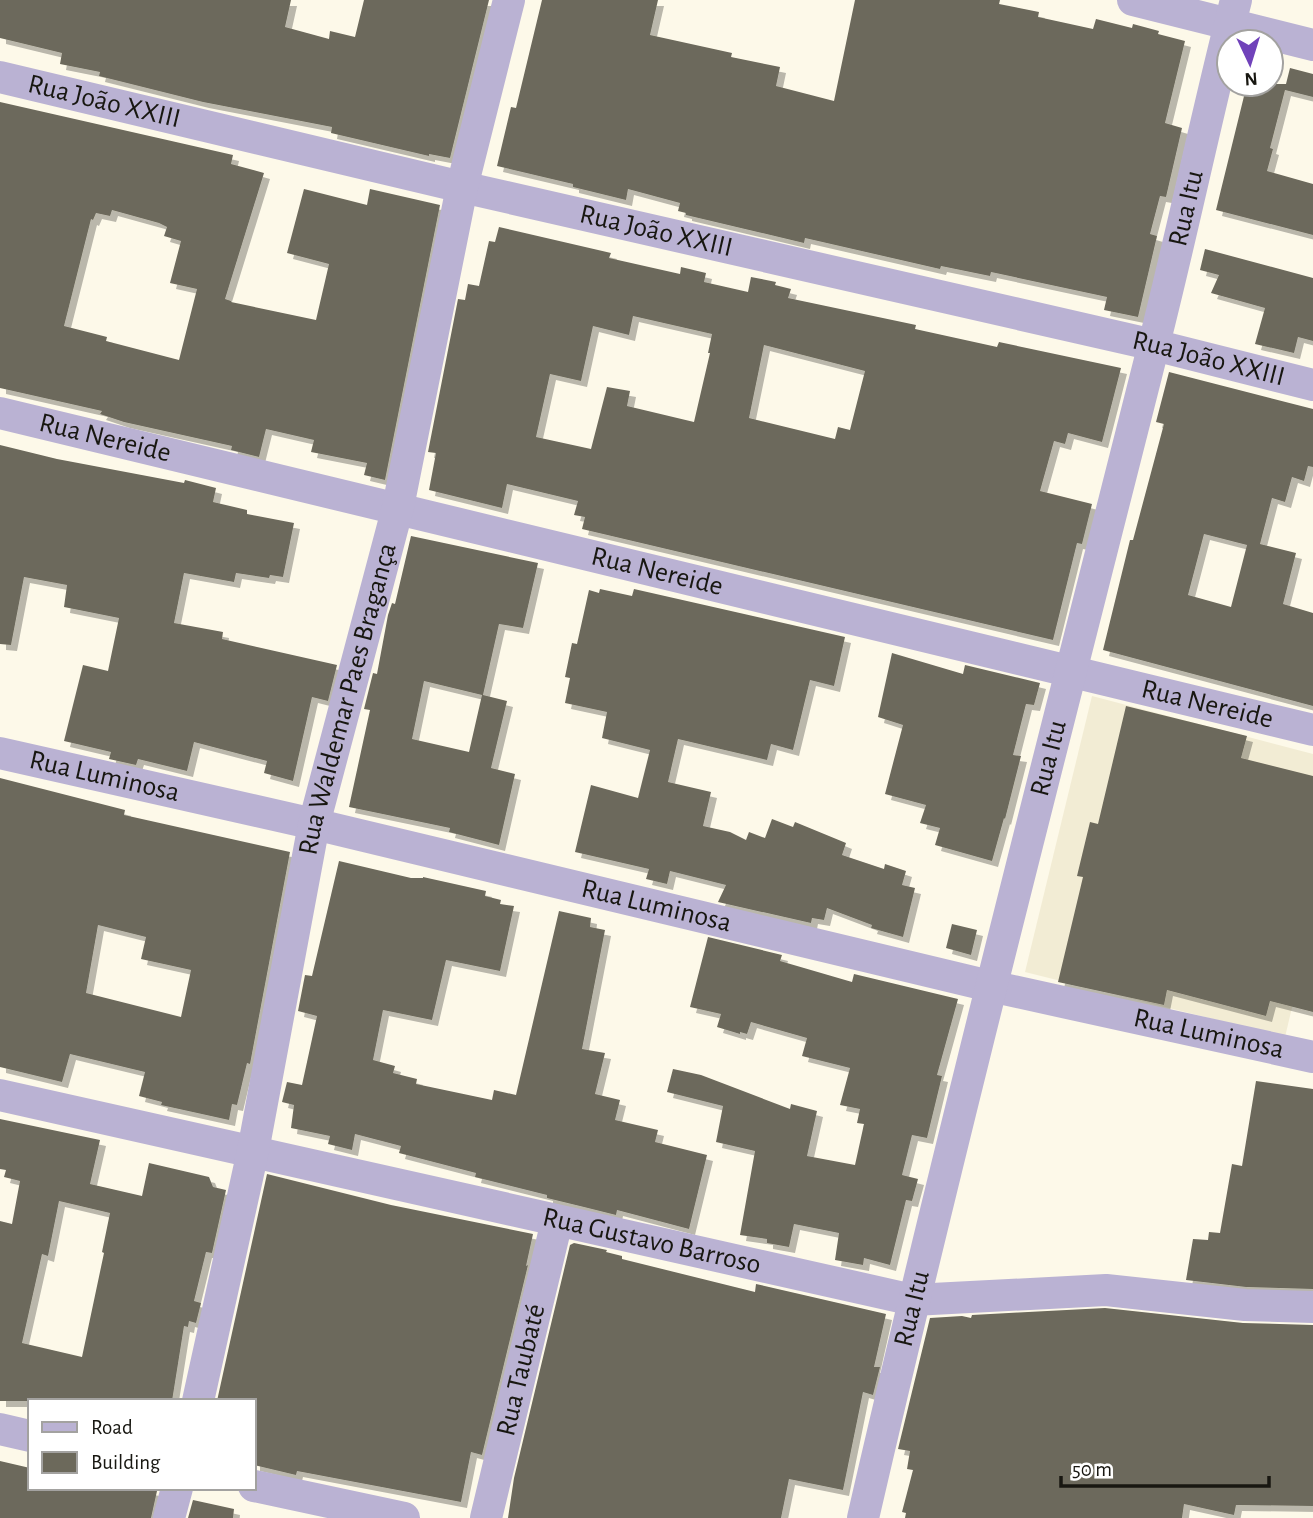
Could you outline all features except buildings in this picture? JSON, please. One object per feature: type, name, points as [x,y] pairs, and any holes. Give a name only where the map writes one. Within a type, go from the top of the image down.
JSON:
[{"type":"street","name":"Rua Waldemar Paes Bragança","points":[[198,1399],[253,1151],[314,824],[398,507],[462,187],[509,0]]},
{"type":"street","points":[[1133,0],[1233,12],[1313,45]]},
{"type":"street","name":"Rua Itu","points":[[863,1518],[990,986],[1154,345],[1233,12]]},
{"type":"street","name":"Rua João XXIII","points":[[0,77],[462,187],[1154,345],[1313,385]]},
{"type":"street","name":"Rua Nereide","points":[[0,413],[1313,730]]},
{"type":"street","name":"Rua Luminosa","points":[[0,753],[314,824],[990,986],[1313,1057]]},
{"type":"street","name":"Rua Gustavo Barroso","points":[[0,1095],[913,1300],[1106,1290],[1245,1305],[1313,1307]]},
{"type":"street","name":"Rua Taubaté","points":[[486,1518],[557,1221]]},
{"type":"street","points":[[0,1429],[28,1436]]},
{"type":"street","points":[[256,1486],[404,1518]]},
{"type":"street","points":[[169,1518],[176,1490]]},
{"type":"shaded area","points":[[1092,696],[1313,754],[1313,919],[1285,1037],[1025,972]]}]
